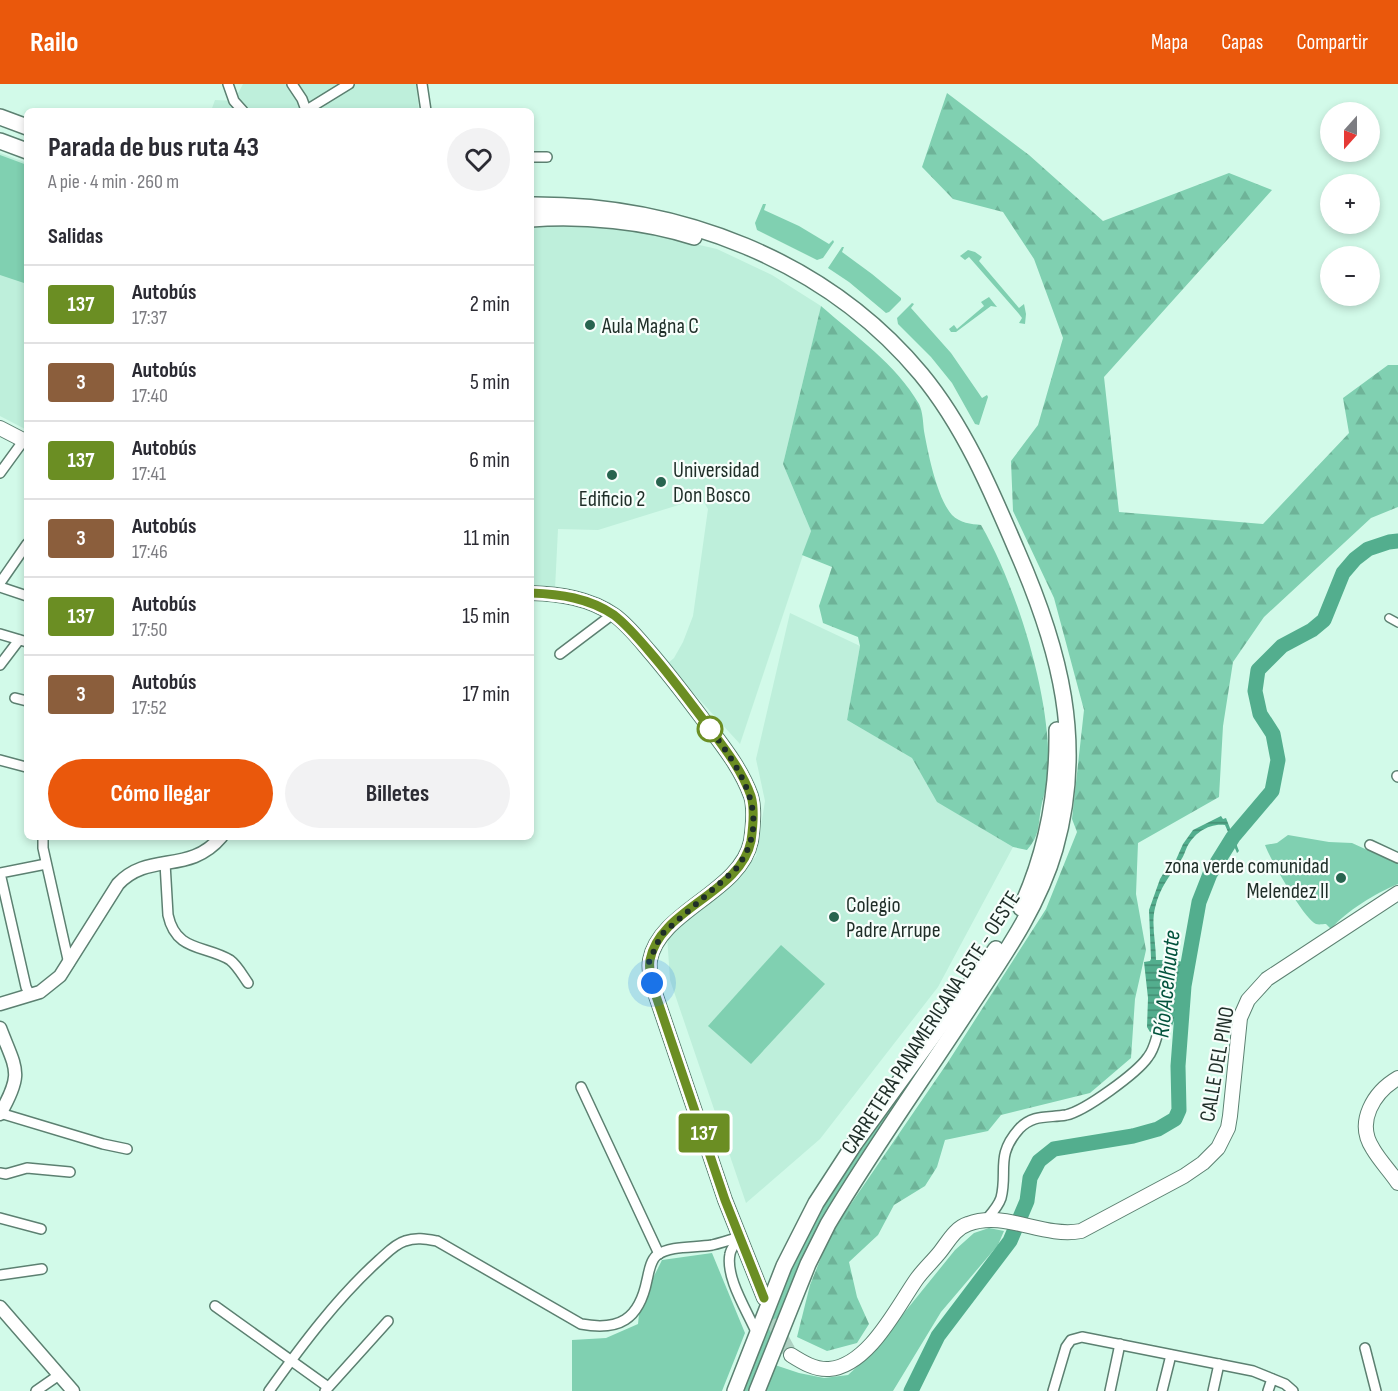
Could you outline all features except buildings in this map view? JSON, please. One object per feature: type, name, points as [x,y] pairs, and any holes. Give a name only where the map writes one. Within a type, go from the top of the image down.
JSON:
[{"type":"highway","points":[[0,117],[24,126]]},
{"type":"highway","points":[[0,141],[24,150]]},
{"type":"highway","name":"CARRETERA PANAMERICANA ESTE - OESTE","points":[[534,205],[610,209],[665,219],[714,233],[753,249],[805,275],[860,314],[922,376],[962,434],[1025,569],[1048,627],[1061,674],[1068,730],[1065,796],[1055,848],[1041,888],[1007,950],[828,1224],[808,1264],[757,1391]]},
{"type":"highway","name":"CARRETERA PANAMERICANA ESTE - OESTE","points":[[534,219],[608,221],[646,226],[688,236],[739,253],[795,280],[854,321],[914,382],[960,451],[1023,589],[1038,629],[1052,683],[1057,724],[1055,789],[1042,853],[1023,903],[991,957],[831,1179],[795,1241],[735,1391]]},
{"type":"main road","points":[[0,428],[24,440]]},
{"type":"main road","points":[[534,593],[554,594],[598,606],[625,624],[675,682],[727,752],[744,779],[751,797],[753,815],[751,841],[744,859],[713,891],[661,935],[649,962],[656,996],[739,1237],[764,1298]]},
{"type":"main road","name":"CALLE DEL PINO","points":[[791,1355],[802,1362],[828,1369],[856,1359],[873,1342],[918,1278],[953,1234],[968,1224],[1000,1220],[1044,1231],[1069,1233],[1092,1226],[1184,1176],[1218,1148],[1228,1128],[1240,1018],[1248,1000],[1267,979],[1398,892]]},
{"type":"main road","points":[[1398,1078],[1387,1084],[1374,1099],[1369,1108],[1366,1126],[1372,1148],[1398,1183]]},
{"type":"street","points":[[228,84],[234,101],[240,108]]},
{"type":"street","points":[[292,84],[302,99],[304,108]]},
{"type":"street","points":[[308,108],[349,84]]},
{"type":"street","points":[[422,84],[426,108]]},
{"type":"street","points":[[534,157],[547,158]]},
{"type":"street","points":[[0,472],[24,442]]},
{"type":"street","points":[[24,549],[0,585],[24,595]]},
{"type":"street","points":[[560,654],[613,614]]},
{"type":"street","points":[[1389,618],[1398,623]]},
{"type":"street","points":[[0,634],[23,641],[0,665]]},
{"type":"street","points":[[15,699],[24,700]]},
{"type":"street","points":[[0,760],[24,766]]},
{"type":"street","points":[[43,840],[46,864],[69,964]]},
{"type":"street","points":[[0,1004],[30,995],[48,986],[69,964],[122,880],[140,868],[191,859],[219,840]]},
{"type":"street","points":[[1370,845],[1398,858]]},
{"type":"street","points":[[165,863],[168,915],[180,939],[189,945],[233,962],[248,983]]},
{"type":"street","points":[[30,995],[0,873],[46,864]]},
{"type":"street","points":[[0,1028],[16,1071],[14,1089],[0,1114],[127,1149]]},
{"type":"street","points":[[985,1221],[1001,1198],[1003,1158],[1019,1129],[1032,1119],[1068,1115],[1120,1083],[1149,1057],[1157,1036]]},
{"type":"street","points":[[581,1086],[659,1254]]},
{"type":"street","points":[[0,1173],[6,1174],[27,1168],[70,1172]]},
{"type":"street","points":[[0,1218],[41,1229]]},
{"type":"street","points":[[739,1237],[731,1251],[730,1268],[737,1292],[757,1334]]},
{"type":"street","points":[[269,1391],[291,1360],[354,1283],[394,1247],[404,1241],[419,1238],[437,1241],[581,1324],[602,1328],[629,1318],[640,1304],[651,1264],[659,1254],[668,1250],[712,1244],[739,1237]]},
{"type":"street","points":[[0,1275],[42,1269]]},
{"type":"street","points":[[215,1306],[291,1360],[326,1389],[388,1321]]},
{"type":"street","points":[[0,1307],[73,1391]]},
{"type":"street","points":[[1053,1391],[1066,1347],[1071,1340],[1082,1337],[1253,1371],[1285,1384],[1293,1391]]},
{"type":"street","points":[[1110,1391],[1120,1344]]},
{"type":"street","points":[[1365,1348],[1376,1391]]},
{"type":"street","points":[[1162,1391],[1171,1354]]},
{"type":"street","points":[[1213,1391],[1219,1364]]},
{"type":"street","points":[[36,1391],[59,1375]]},
{"type":"street","points":[[1268,1391],[1272,1379]]},
{"type":"shaded area","points":[[243,84],[416,84],[419,108],[212,108],[215,100],[234,101]]},
{"type":"shaded area","points":[[0,153],[24,162],[24,428],[0,416]]},
{"type":"shaded area","name":"Universidad Don Bosco","points":[[564,225],[608,227],[717,249],[772,275],[821,306],[783,464],[811,531],[740,744],[667,664],[674,658],[683,642],[693,616],[708,509],[703,501],[698,499],[598,530],[558,529],[555,589],[534,592],[534,228]]},
{"type":"shaded area","name":"Colegio Padre Arrupe","points":[[790,613],[860,646],[847,720],[913,758],[938,802],[1013,847],[938,987],[820,1139],[746,1203],[670,980],[667,935],[717,898],[756,856],[765,801],[756,759]]},
{"type":"green space","points":[[947,93],[1029,155],[1103,221],[1229,173],[1272,190],[1104,377],[1119,512],[1263,524],[1349,433],[1343,398],[1388,365],[1398,365],[1398,507],[1371,518],[1264,617],[1233,662],[1223,726],[1219,797],[1138,843],[1136,894],[1146,950],[1135,999],[1131,1058],[1090,1093],[1001,1115],[988,1131],[945,1140],[937,1167],[925,1186],[894,1205],[878,1235],[849,1262],[857,1297],[869,1324],[857,1343],[827,1351],[797,1337],[810,1285],[831,1233],[948,1062],[1046,909],[1077,832],[1072,819],[1084,710],[1054,598],[1013,511],[1011,461],[1038,425],[1063,338],[1034,259],[1003,212],[953,199],[922,167]]},
{"type":"green space","points":[[0,155],[24,164],[24,283],[0,275]]},
{"type":"green space","points":[[763,204],[766,204],[764,210],[799,226],[829,244],[833,240],[834,242],[823,258],[817,260],[757,230],[755,223]]},
{"type":"green space","points":[[844,247],[842,252],[901,298],[889,312],[886,313],[849,282],[828,268]]},
{"type":"green space","points":[[968,250],[982,257],[979,261],[1019,308],[1024,304],[1025,324],[1019,323],[1022,318],[1019,314],[969,257],[965,260],[960,256]]},
{"type":"green space","points":[[989,297],[997,307],[991,306],[956,332],[951,332],[949,329],[954,325],[957,329],[984,306],[981,302]]},
{"type":"green space","points":[[912,303],[914,304],[911,308],[951,353],[982,398],[987,395],[979,425],[975,424],[952,383],[931,357],[898,324],[897,318]]},
{"type":"green space","points":[[821,306],[887,363],[910,390],[920,407],[931,463],[942,498],[952,515],[958,520],[981,525],[1008,581],[1020,613],[1039,681],[1048,747],[1047,780],[1038,830],[1027,850],[1013,847],[937,802],[912,758],[847,720],[860,646],[858,637],[823,623],[819,606],[832,567],[802,555],[811,531],[783,464]]},
{"type":"green space","name":"zona verde comunidad Melendez II","points":[[1288,835],[1329,842],[1352,843],[1398,864],[1398,884],[1362,903],[1331,929],[1326,924],[1316,924],[1296,900],[1273,863],[1265,845],[1277,843]]},
{"type":"green space","points":[[781,945],[825,984],[751,1064],[708,1026]]},
{"type":"green space","points":[[910,1079],[914,1080],[846,1186],[751,1391],[739,1391],[789,1263],[829,1191]]},
{"type":"green space","points":[[989,1228],[1004,1231],[998,1245],[941,1312],[893,1391],[765,1391],[775,1365],[824,1378],[848,1375],[870,1355],[955,1250],[974,1233]]},
{"type":"green space","points":[[712,1253],[745,1333],[722,1391],[572,1391],[572,1340],[606,1338],[638,1324],[640,1304],[662,1260]]},
{"type":"water","points":[[1221,816],[1223,819],[1226,818],[1239,851],[1237,853],[1225,825],[1208,827],[1190,842],[1159,894],[1153,920],[1156,960],[1184,962],[1177,1012],[1170,1030],[1150,1032],[1147,1027],[1148,998],[1144,962],[1151,959],[1149,910],[1160,879],[1166,869],[1175,862],[1183,844],[1193,830]]},
{"type":"waterway","name":"Río Acelhuate","points":[[911,1391],[938,1336],[1010,1241],[1027,1201],[1030,1178],[1039,1161],[1054,1149],[1133,1136],[1158,1129],[1175,1119],[1179,1110],[1178,1066],[1184,986],[1199,902],[1210,874],[1233,837],[1272,791],[1278,760],[1273,734],[1260,714],[1255,691],[1258,670],[1282,646],[1312,630],[1324,620],[1343,573],[1355,559],[1368,549],[1398,541]]},
{"type":"tunnel","points":[[765,1300],[774,1324],[791,1355]]},
{"type":"bus line","name":"137","points":[[534,593],[554,594],[588,602],[613,614],[625,624],[668,673],[727,752],[744,779],[751,797],[753,815],[751,841],[744,859],[713,891],[661,935],[649,962],[656,996],[725,1200],[764,1298]]},
{"type":"place","name":"Aula Magna C","points":[[590,325]]},
{"type":"place","name":"Edificio 2","points":[[612,475]]},
{"type":"place","name":"Universidad Don Bosco","points":[[661,482]]},
{"type":"place","name":"zona verde comunidad Melendez II","points":[[1341,878]]},
{"type":"place","name":"Colegio Padre Arrupe","points":[[834,917]]},
{"type":"route","points":[[652,983],[649,962],[661,935],[735,870],[744,859],[751,841],[753,815],[751,797],[744,779],[710,729]]}]
